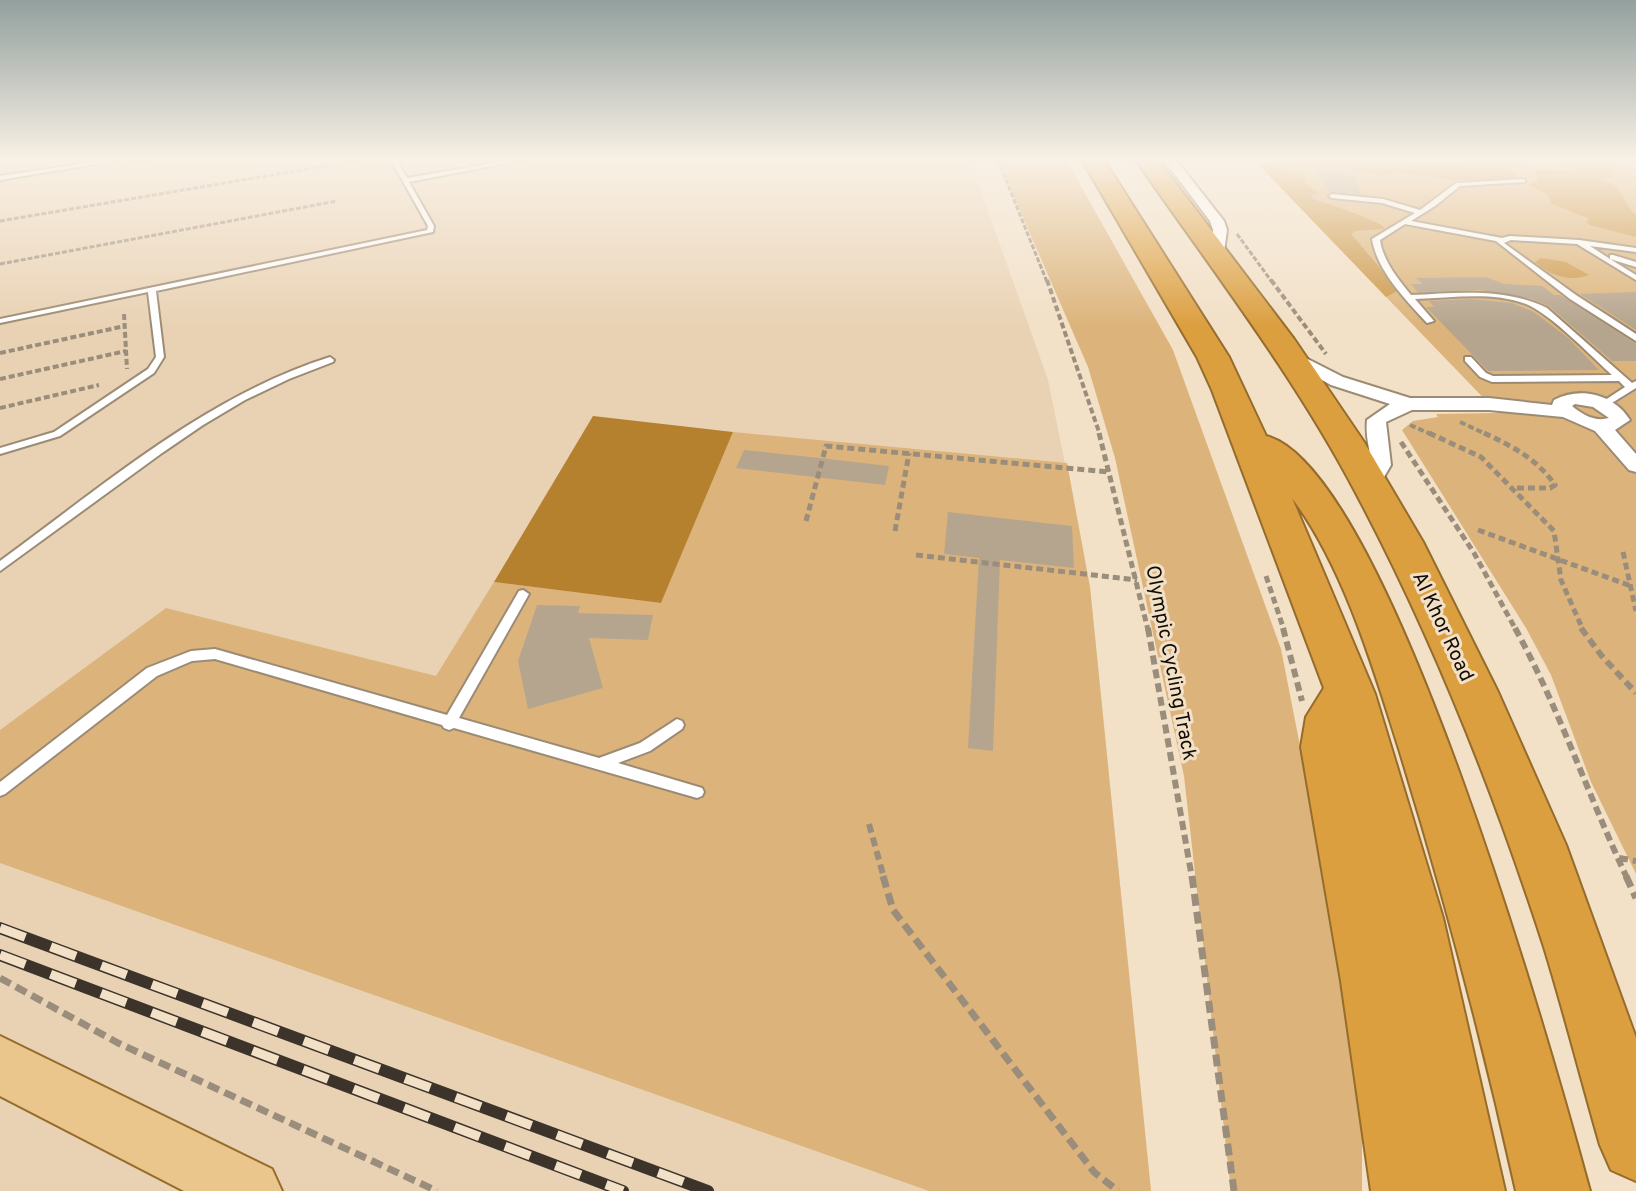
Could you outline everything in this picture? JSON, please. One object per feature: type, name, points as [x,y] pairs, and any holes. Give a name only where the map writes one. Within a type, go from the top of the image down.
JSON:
[{"type":"highway","points":[[1127,216],[1213,357],[1249,438],[1351,694],[1413,918],[1468,1191]]},
{"type":"highway","name":"Al Khor Road","points":[[1202,216],[1226,240],[1286,352],[1370,484],[1402,541],[1524,813],[1575,948],[1631,1117]]},
{"type":"highway","points":[[1249,438],[1271,453],[1307,492],[1335,533],[1386,645],[1425,749],[1486,942],[1553,1191]]},
{"type":"highway","points":[[1351,694],[1340,701],[1328,721],[1327,747],[1373,981],[1408,1191]]},
{"type":"main road","points":[[0,1065],[250,1191]]},
{"type":"street","points":[[1212,216],[1226,240]]},
{"type":"street","points":[[1286,352],[1400,411]]},
{"type":"street","points":[[1370,484],[1384,460],[1375,430],[1377,420],[1400,411],[1438,403],[1489,404],[1566,412],[1600,425],[1614,425],[1620,420],[1616,412],[1604,404],[1572,398],[1561,404],[1566,412]]},
{"type":"street","points":[[1600,425],[1636,466]]},
{"type":"lane","points":[[0,321],[427,233],[431,226],[426,216]]},
{"type":"lane","points":[[1414,216],[1381,235],[1376,239],[1375,246],[1379,256],[1412,297],[1411,302],[1430,321]]},
{"type":"lane","points":[[1404,222],[1500,240],[1579,242],[1636,250]]},
{"type":"lane","points":[[1381,235],[1454,231]]},
{"type":"lane","points":[[1500,240],[1499,244],[1516,257],[1636,338]]},
{"type":"lane","points":[[1579,242],[1636,278]]},
{"type":"lane","points":[[1597,252],[1636,265]]},
{"type":"lane","points":[[0,451],[43,439],[73,425],[145,376],[160,357],[152,290]]},
{"type":"lane","points":[[1412,297],[1503,297],[1530,303],[1544,310],[1633,386],[1604,404]]},
{"type":"lane","points":[[1468,359],[1483,375],[1492,379],[1620,378]]},
{"type":"lane","points":[[0,567],[217,411],[260,387],[330,360]]},
{"type":"lane","points":[[449,724],[523,594]]},
{"type":"lane","points":[[0,790],[152,672],[177,660],[204,654],[226,656],[449,724],[697,792]]},
{"type":"lane","points":[[600,764],[645,747],[677,725]]},
{"type":"path","points":[[0,221],[32,216]]},
{"type":"path","points":[[0,264],[259,216]]},
{"type":"path","name":"Olympic Cycling Track","points":[[1020,216],[1055,302],[1093,413],[1137,580],[1169,735],[1199,914],[1234,1191]]},
{"type":"path","points":[[1226,240],[1245,246],[1333,363]]},
{"type":"path","points":[[124,314],[127,378]]},
{"type":"path","points":[[0,353],[125,326]]},
{"type":"path","points":[[0,379],[126,351]]},
{"type":"path","points":[[0,408],[112,382]]},
{"type":"path","points":[[1438,403],[1457,421],[1520,452],[1542,469],[1555,485],[1550,488],[1515,488]]},
{"type":"path","points":[[1636,693],[1608,666],[1574,617],[1563,591],[1559,541],[1554,531],[1515,488],[1472,451],[1400,411],[1396,427],[1398,438],[1482,567],[1541,676],[1636,898]]},
{"type":"path","points":[[806,521],[826,446],[1109,472]]},
{"type":"path","points":[[895,531],[909,453]]},
{"type":"path","points":[[1478,530],[1631,586]]},
{"type":"path","points":[[1623,552],[1636,611]]},
{"type":"path","points":[[916,555],[1137,580]]},
{"type":"path","points":[[869,824],[893,910],[1094,1172],[1118,1191]]},
{"type":"path","points":[[1618,858],[1636,861]]},
{"type":"path","points":[[0,978],[118,1043],[437,1191]]},
{"type":"shaded area","points":[[0,216],[990,216],[1048,380],[1090,587],[1151,1191],[0,1191]]},
{"type":"shaded area","points":[[1022,216],[1098,216],[1173,350],[1281,649],[1362,1061],[1362,1191],[1231,1191],[1184,776],[1115,458],[1088,367]]},
{"type":"shaded area","points":[[1308,216],[1636,216],[1636,874],[1591,782],[1551,675],[1526,628],[1402,430],[1413,421],[1438,417],[1436,414],[1498,413]]},
{"type":"shaded area","points":[[1308,216],[1362,216],[1385,228],[1351,234],[1399,290],[1386,297]]},
{"type":"shaded area","points":[[1581,216],[1636,216],[1636,237],[1590,225],[1586,222],[1590,219]]},
{"type":"shaded area","points":[[1541,258],[1566,262],[1589,275],[1567,278],[1554,274],[1535,262]]},
{"type":"shaded area","points":[[593,416],[733,432],[661,603],[494,582]]},
{"type":"shaded area","points":[[733,432],[1067,463],[1090,587],[1151,1191],[929,1191],[0,863],[0,730],[166,608],[436,676],[494,582],[661,603]]},
{"type":"building","points":[[1486,277],[1504,284],[1542,286],[1554,295],[1560,295],[1636,344],[1636,361],[1612,361],[1549,306],[1532,299],[1480,290],[1418,292],[1411,284],[1423,284],[1416,278]]},
{"type":"building","points":[[1636,292],[1636,330],[1580,294]]},
{"type":"building","points":[[1471,299],[1512,303],[1534,312],[1568,338],[1599,370],[1488,371],[1426,307],[1434,307],[1429,301]]},
{"type":"building","points":[[744,450],[889,466],[885,485],[736,468]]},
{"type":"building","points":[[948,512],[1072,526],[1074,568],[1000,560],[993,751],[968,748],[979,558],[944,554]]},
{"type":"building","points":[[537,605],[580,606],[578,613],[653,615],[648,640],[589,638],[603,688],[528,709],[518,661]]},
{"type":"railway","points":[[0,928],[708,1191]]},
{"type":"railway","points":[[0,955],[623,1191]]}]
